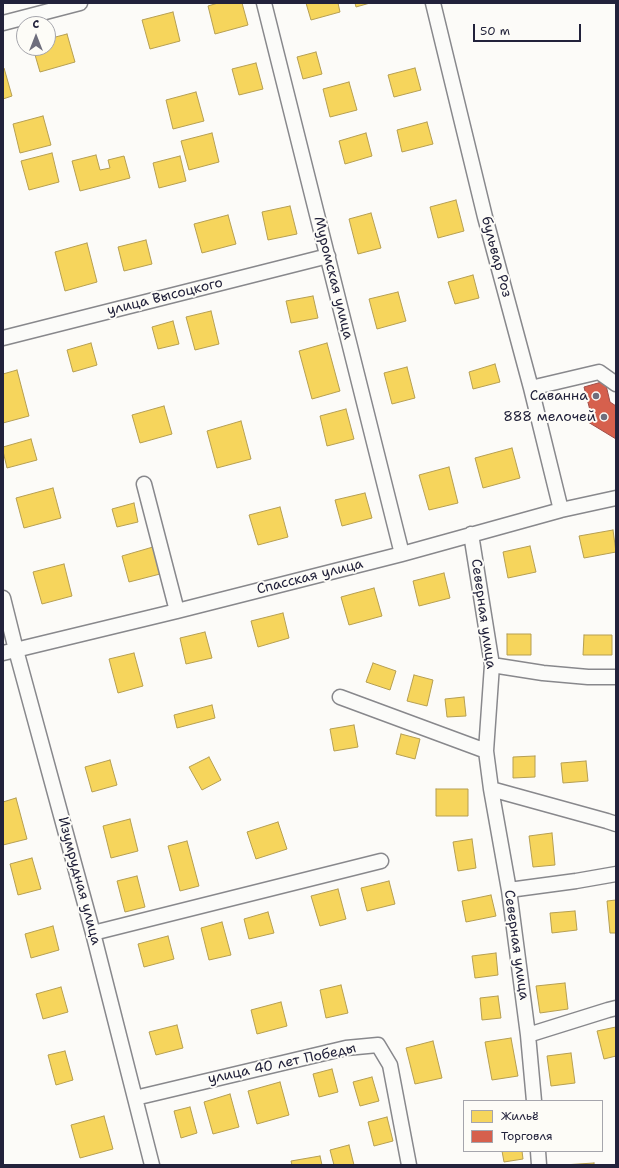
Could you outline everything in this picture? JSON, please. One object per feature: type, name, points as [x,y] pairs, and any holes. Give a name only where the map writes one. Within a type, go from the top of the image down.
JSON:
[{"type":"street","points":[[3,23],[80,3]]},
{"type":"street","name":"Муромская улица","points":[[264,3],[402,554]]},
{"type":"street","name":"бульвар Роз","points":[[433,3],[485,217],[531,388],[561,510]]},
{"type":"street","name":"улица Высоцкого","points":[[3,338],[328,256]]},
{"type":"street","points":[[531,388],[599,372],[616,384]]},
{"type":"street","points":[[144,484],[178,611]]},
{"type":"street","name":"Спасская улица","points":[[10,652],[402,554],[561,510],[616,498]]},
{"type":"street","name":"Северная улица","points":[[471,534],[492,665],[486,751],[491,790],[509,890],[528,1035],[534,1100]]},
{"type":"street","name":"Изумрудная улица","points":[[3,598],[10,652],[93,933],[152,1165]]},
{"type":"street","points":[[492,665],[543,673],[616,677]]},
{"type":"street","points":[[340,697],[486,751]]},
{"type":"street","points":[[491,790],[616,824]]},
{"type":"street","points":[[93,933],[381,861]]},
{"type":"street","points":[[509,890],[616,874]]},
{"type":"street","points":[[528,1035],[616,1008]]},
{"type":"street","name":"улица 40 лет Победы","points":[[135,1098],[346,1048],[378,1045],[390,1065],[409,1165]]},
{"type":"street","points":[[538,1152],[539,1165]]},
{"type":"building: Жильё","points":[[218,3],[242,3],[248,25],[215,34],[208,6]]},
{"type":"building: Жильё","points":[[306,3],[338,3],[340,12],[311,20]]},
{"type":"building: Жильё","points":[[355,3],[370,3],[356,7]]},
{"type":"building: Жильё","points":[[173,12],[180,41],[150,49],[142,20]]},
{"type":"building: Жильё","points":[[67,34],[75,62],[40,72],[35,56],[56,56],[56,37]]},
{"type":"building: Жильё","points":[[316,52],[322,74],[303,79],[297,57]]},
{"type":"building: Жильё","points":[[256,63],[263,89],[239,95],[232,69]]},
{"type":"building: Жильё","points":[[3,68],[12,96],[3,99]]},
{"type":"building: Жильё","points":[[415,68],[421,90],[394,97],[388,75]]},
{"type":"building: Жильё","points":[[349,82],[357,110],[330,117],[323,89]]},
{"type":"building: Жильё","points":[[196,92],[204,121],[173,129],[166,100]]},
{"type":"building: Жильё","points":[[43,116],[51,145],[20,153],[13,124]]},
{"type":"building: Жильё","points":[[427,122],[433,144],[402,152],[397,130]]},
{"type":"building: Жильё","points":[[212,133],[219,162],[189,170],[181,141]]},
{"type":"building: Жильё","points":[[366,133],[372,156],[345,164],[339,141]]},
{"type":"building: Жильё","points":[[52,153],[59,182],[29,190],[21,161]]},
{"type":"building: Жильё","points":[[96,155],[100,170],[110,168],[108,160],[124,156],[130,178],[80,191],[72,161]]},
{"type":"building: Жильё","points":[[180,156],[186,181],[159,188],[153,163]]},
{"type":"building: Жильё","points":[[456,200],[464,231],[438,238],[430,207]]},
{"type":"building: Жильё","points":[[290,206],[297,234],[268,240],[262,212]]},
{"type":"building: Жильё","points":[[371,213],[381,248],[358,254],[349,219]]},
{"type":"building: Жильё","points":[[228,215],[236,244],[202,253],[194,224]]},
{"type":"building: Жильё","points":[[146,240],[152,264],[124,271],[118,247]]},
{"type":"building: Жильё","points":[[87,243],[97,282],[65,291],[55,252]]},
{"type":"building: Жильё","points":[[473,275],[479,298],[455,304],[448,282]]},
{"type":"building: Жильё","points":[[398,292],[406,321],[377,329],[369,299]]},
{"type":"building: Жильё","points":[[313,296],[318,318],[291,323],[286,301]]},
{"type":"building: Жильё","points":[[211,311],[219,344],[195,350],[186,317]]},
{"type":"building: Жильё","points":[[173,321],[179,344],[158,349],[152,327]]},
{"type":"building: Жильё","points":[[91,343],[97,365],[73,372],[67,350]]},
{"type":"building: Жильё","points":[[327,343],[340,391],[312,399],[299,351]]},
{"type":"building: Жильё","points":[[495,364],[500,382],[473,389],[469,372]]},
{"type":"building: Жильё","points":[[407,367],[415,398],[392,404],[384,373]]},
{"type":"building: Жильё","points":[[17,370],[29,416],[3,423],[3,374]]},
{"type":"building: Жильё","points":[[164,406],[172,434],[140,443],[132,415]]},
{"type":"building: Жильё","points":[[346,409],[354,439],[327,446],[320,416]]},
{"type":"building: Жильё","points":[[241,421],[251,459],[217,468],[207,431]]},
{"type":"building: Жильё","points":[[31,439],[37,460],[7,468],[3,447]]},
{"type":"building: Жильё","points":[[512,448],[520,478],[483,488],[475,458]]},
{"type":"building: Жильё","points":[[449,467],[458,503],[429,510],[419,475]]},
{"type":"building: Жильё","points":[[53,488],[61,518],[24,528],[16,498]]},
{"type":"building: Жильё","points":[[365,493],[372,518],[342,526],[335,500]]},
{"type":"building: Жильё","points":[[134,503],[138,522],[117,527],[112,509]]},
{"type":"building: Жильё","points":[[280,507],[288,537],[258,545],[249,515]]},
{"type":"building: Жильё","points":[[613,530],[616,552],[584,558],[579,536]]},
{"type":"building: Жильё","points":[[530,546],[536,572],[508,578],[503,552]]},
{"type":"building: Жильё","points":[[153,547],[160,574],[129,582],[122,556]]},
{"type":"building: Жильё","points":[[64,564],[72,596],[42,604],[33,572]]},
{"type":"building: Жильё","points":[[444,573],[450,598],[419,606],[413,581]]},
{"type":"building: Жильё","points":[[374,588],[382,616],[349,625],[341,597]]},
{"type":"building: Жильё","points":[[283,613],[289,638],[258,647],[251,621]]},
{"type":"building: Жильё","points":[[205,632],[212,658],[186,664],[180,638]]},
{"type":"building: Жильё","points":[[507,634],[531,634],[531,655],[507,655]]},
{"type":"building: Жильё","points":[[584,635],[612,635],[612,655],[583,655]]},
{"type":"building: Жильё","points":[[134,653],[143,686],[118,693],[109,659]]},
{"type":"building: Жильё","points":[[373,663],[396,671],[390,690],[366,682]]},
{"type":"building: Жильё","points":[[414,675],[433,680],[427,706],[407,701]]},
{"type":"building: Жильё","points":[[464,697],[466,716],[447,717],[445,699]]},
{"type":"building: Жильё","points":[[212,705],[215,718],[177,728],[174,715]]},
{"type":"building: Жильё","points":[[354,725],[358,747],[334,751],[330,729]]},
{"type":"building: Жильё","points":[[401,734],[420,739],[415,759],[396,754]]},
{"type":"building: Жильё","points":[[535,756],[535,777],[513,778],[513,757]]},
{"type":"building: Жильё","points":[[209,757],[221,780],[202,790],[189,767]]},
{"type":"building: Жильё","points":[[110,760],[117,785],[92,792],[85,767]]},
{"type":"building: Жильё","points":[[586,761],[588,781],[563,783],[561,763]]},
{"type":"building: Жильё","points":[[436,789],[468,789],[468,816],[436,816]]},
{"type":"building: Жильё","points":[[16,798],[27,839],[3,845],[3,802]]},
{"type":"building: Жильё","points":[[130,819],[138,851],[111,858],[103,826]]},
{"type":"building: Жильё","points":[[278,822],[287,849],[256,859],[247,832]]},
{"type":"building: Жильё","points":[[552,833],[555,865],[533,867],[529,836]]},
{"type":"building: Жильё","points":[[472,839],[476,868],[458,871],[453,842]]},
{"type":"building: Жильё","points":[[187,841],[199,886],[180,891],[168,846]]},
{"type":"building: Жильё","points":[[32,858],[41,889],[18,895],[10,864]]},
{"type":"building: Жильё","points":[[137,876],[145,907],[125,912],[117,881]]},
{"type":"building: Жильё","points":[[389,881],[395,904],[367,911],[361,888]]},
{"type":"building: Жильё","points":[[338,889],[346,919],[320,926],[311,896]]},
{"type":"building: Жильё","points":[[491,895],[496,916],[466,922],[462,901]]},
{"type":"building: Жильё","points":[[616,900],[616,933],[610,933],[607,901]]},
{"type":"building: Жильё","points":[[575,911],[577,930],[552,933],[550,913]]},
{"type":"building: Жильё","points":[[268,912],[274,933],[249,939],[244,919]]},
{"type":"building: Жильё","points":[[222,922],[231,955],[209,960],[201,928]]},
{"type":"building: Жильё","points":[[53,926],[59,950],[31,958],[25,934]]},
{"type":"building: Жильё","points":[[168,936],[174,959],[144,967],[138,944]]},
{"type":"building: Жильё","points":[[496,953],[498,975],[475,978],[472,956]]},
{"type":"building: Жильё","points":[[565,983],[568,1009],[540,1013],[536,986]]},
{"type":"building: Жильё","points":[[341,985],[348,1013],[326,1018],[320,990]]},
{"type":"building: Жильё","points":[[61,987],[68,1012],[43,1019],[36,994]]},
{"type":"building: Жильё","points":[[498,996],[501,1018],[482,1020],[480,998]]},
{"type":"building: Жильё","points":[[281,1002],[287,1026],[257,1034],[251,1010]]},
{"type":"building: Жильё","points":[[177,1025],[183,1048],[156,1055],[149,1032]]},
{"type":"building: Жильё","points":[[616,1027],[616,1056],[604,1059],[597,1031]]},
{"type":"building: Жильё","points":[[511,1038],[518,1076],[492,1080],[485,1042]]},
{"type":"building: Жильё","points":[[433,1041],[442,1078],[415,1084],[406,1048]]},
{"type":"building: Жильё","points":[[65,1051],[73,1080],[56,1085],[48,1055]]},
{"type":"building: Жильё","points":[[571,1053],[575,1083],[551,1086],[547,1056]]},
{"type":"building: Жильё","points":[[332,1069],[338,1092],[319,1097],[313,1074]]},
{"type":"building: Жильё","points":[[372,1077],[379,1101],[360,1106],[353,1082]]},
{"type":"building: Жильё","points":[[280,1082],[289,1115],[257,1124],[248,1091]]},
{"type":"building: Жильё","points":[[230,1094],[239,1127],[213,1134],[204,1102]]},
{"type":"building: Жильё","points":[[190,1107],[197,1133],[181,1138],[174,1111]]},
{"type":"building: Жильё","points":[[104,1116],[113,1149],[80,1158],[71,1125]]},
{"type":"building: Жильё","points":[[387,1117],[393,1141],[374,1146],[368,1122]]},
{"type":"building: Жильё","points":[[349,1145],[354,1165],[334,1165],[330,1150]]},
{"type":"building: Жильё","points":[[502,1152],[522,1152],[523,1159],[504,1162]]},
{"type":"building: Жильё","points":[[320,1156],[322,1165],[292,1165],[291,1161]]},
{"type":"building: Жильё","points":[[594,1163],[594,1165],[563,1165]]},
{"type":"building: Торговля","points":[[605,381],[610,402],[616,406],[616,439],[588,422],[592,418],[584,387]]},
{"type":"place","name":"Саванна","points":[[596,396]]},
{"type":"place","name":"888 мелочей","points":[[604,417]]}]
